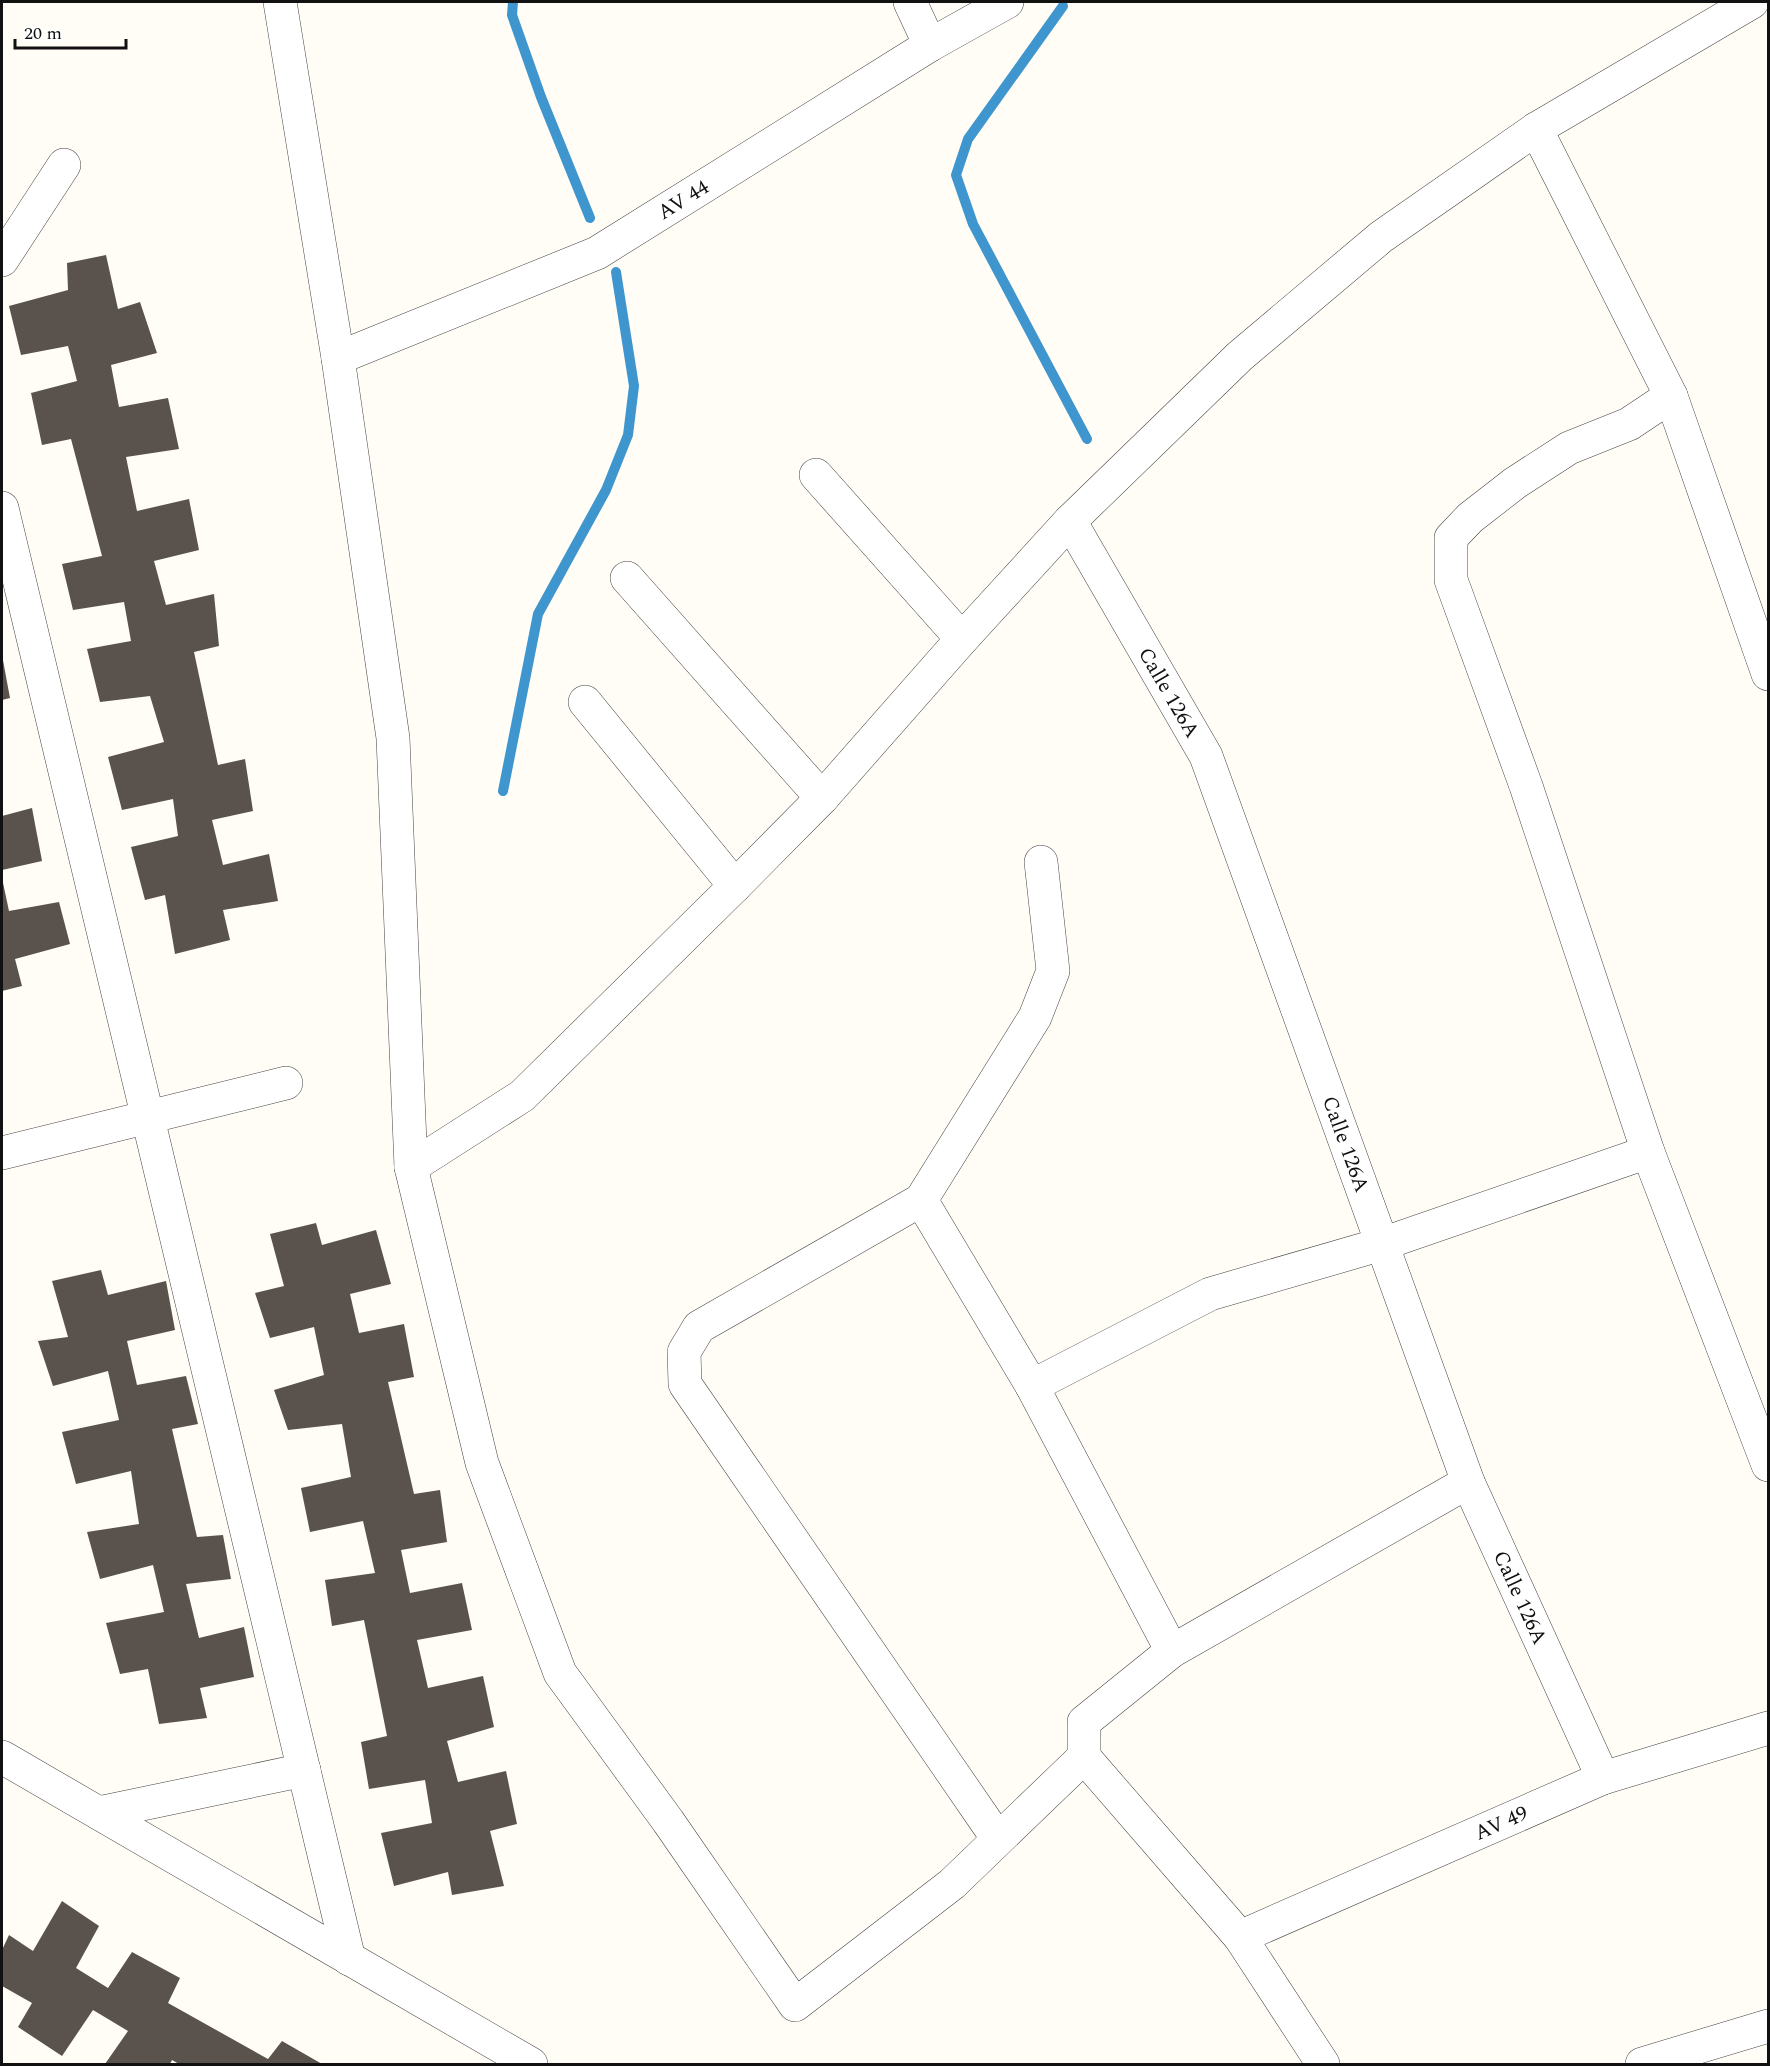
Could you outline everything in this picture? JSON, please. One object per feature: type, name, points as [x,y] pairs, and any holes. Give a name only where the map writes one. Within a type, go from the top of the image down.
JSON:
[{"type":"street","points":[[280,2],[338,358],[393,738],[411,1167],[483,1463],[560,1673],[668,1821],[795,2005],[952,1884],[1084,1757]]},
{"type":"street","points":[[910,2],[930,45]]},
{"type":"street","name":"AV 44","points":[[338,358],[597,253],[930,45],[1008,2]]},
{"type":"street","points":[[411,1167],[522,1096],[822,798],[1070,521],[1248,348],[1381,237],[1536,129],[1752,2]]},
{"type":"street","points":[[1536,129],[1671,396],[1768,674]]},
{"type":"street","points":[[2,260],[64,165]]},
{"type":"street","points":[[1671,396],[1629,424],[1569,448],[1515,483],[1470,518],[1451,538],[1451,580],[1526,786],[1648,1152],[1768,1465]]},
{"type":"street","points":[[816,475],[962,639]]},
{"type":"street","points":[[2,508],[349,1959]]},
{"type":"street","name":"Calle 126A","points":[[1070,521],[1206,756],[1468,1482],[1603,1778]]},
{"type":"street","points":[[627,578],[822,798]]},
{"type":"street","points":[[585,702],[735,886]]},
{"type":"street","points":[[998,1839],[685,1384],[684,1352],[699,1327],[921,1200],[1035,1017],[1053,971],[1041,862]]},
{"type":"street","points":[[2,1153],[285,1083]]},
{"type":"street","points":[[1032,1386],[1210,1294],[1382,1244],[1648,1152]]},
{"type":"street","points":[[921,1200],[1032,1386],[1172,1651]]},
{"type":"street","points":[[1323,2064],[1240,1937],[1084,1757],[1084,1722],[1172,1651],[1468,1482]]},
{"type":"street","name":"AV 49","points":[[1240,1937],[1603,1778],[1768,1728]]},
{"type":"street","points":[[2,1757],[531,2064]]},
{"type":"street","points":[[99,1813],[304,1770]]},
{"type":"street","points":[[1642,2064],[1768,2026]]},
{"type":"building","points":[[106,255],[118,309],[140,302],[157,353],[111,365],[119,407],[168,398],[179,449],[126,457],[137,511],[189,499],[199,550],[154,561],[166,605],[214,594],[219,646],[194,652],[218,765],[245,759],[253,811],[212,820],[223,865],[269,854],[278,901],[223,910],[230,940],[175,954],[165,895],[145,900],[131,847],[178,836],[173,799],[122,810],[108,757],[164,742],[150,696],[100,702],[87,649],[131,641],[124,602],[73,610],[62,564],[102,556],[71,439],[42,445],[31,393],[77,381],[68,346],[21,355],[9,306],[68,290],[67,263]]},
{"type":"building","points":[[2,655],[10,698],[2,700]]},
{"type":"building","points":[[32,808],[42,861],[2,870],[2,816]]},
{"type":"building","points":[[2,878],[9,911],[59,902],[70,944],[15,959],[22,986],[2,991]]},
{"type":"building","points":[[316,1223],[322,1245],[376,1230],[391,1284],[350,1294],[359,1333],[404,1324],[414,1377],[388,1382],[414,1494],[440,1490],[447,1542],[401,1550],[410,1593],[462,1583],[472,1630],[417,1640],[428,1688],[483,1676],[494,1727],[447,1741],[458,1782],[506,1771],[517,1824],[490,1831],[504,1886],[452,1895],[448,1872],[394,1886],[381,1833],[432,1823],[425,1780],[369,1789],[361,1742],[387,1736],[364,1620],[332,1626],[325,1580],[375,1573],[363,1521],[310,1532],[301,1488],[351,1477],[342,1424],[288,1430],[274,1390],[324,1375],[314,1327],[270,1338],[255,1293],[284,1286],[270,1234]]},
{"type":"building","points":[[101,1270],[108,1295],[166,1281],[175,1330],[127,1341],[137,1385],[186,1376],[198,1424],[172,1429],[197,1537],[223,1535],[231,1579],[186,1584],[199,1638],[244,1627],[254,1677],[200,1688],[207,1718],[159,1724],[148,1669],[120,1674],[106,1623],[164,1612],[153,1565],[100,1579],[87,1532],[139,1524],[131,1471],[76,1484],[62,1432],[119,1420],[108,1371],[53,1386],[38,1341],[68,1337],[52,1281]]},
{"type":"building","points":[[62,1901],[99,1926],[76,1968],[108,1988],[132,1952],[180,1978],[168,2003],[268,2059],[282,2041],[322,2064],[179,2064],[172,2060],[170,2064],[105,2064],[128,2031],[93,2010],[62,2056],[18,2027],[32,2003],[2,1986],[2,1950],[9,1935],[33,1951]]},
{"type":"waterway","points":[[513,2],[512,15],[541,97],[590,218]]},
{"type":"waterway","points":[[1063,6],[968,139],[956,175],[973,224],[1087,439]]},
{"type":"waterway","points":[[503,791],[538,614],[606,490],[628,435],[634,386],[616,272]]}]
